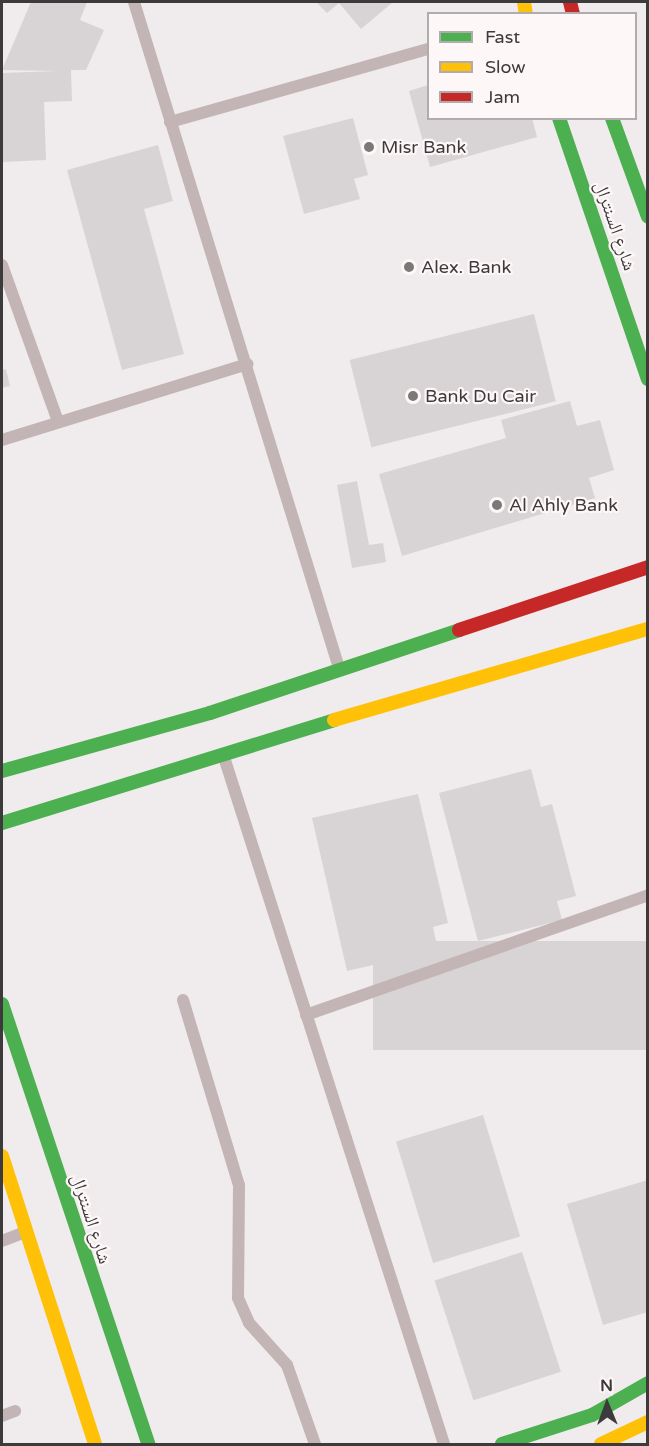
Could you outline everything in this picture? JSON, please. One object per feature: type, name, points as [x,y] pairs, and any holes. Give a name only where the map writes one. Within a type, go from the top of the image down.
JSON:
[{"type":"street","name":"شارع السنترال","points":[[560,120],[648,379]]},
{"type":"street","name":"شارع السنترال","points":[[613,120],[648,217]]},
{"type":"street","points":[[2,770],[210,713],[648,567]]},
{"type":"street","points":[[2,823],[219,743],[648,629]]},
{"type":"street","points":[[210,713],[219,743]]},
{"type":"street","name":"شارع السنترال","points":[[2,1004],[103,1332],[148,1444]]},
{"type":"street","points":[[2,1156],[70,1343],[94,1444]]},
{"type":"street","points":[[502,1444],[592,1415],[648,1383]]},
{"type":"street","points":[[601,1444],[648,1422]]},
{"type":"lane","points":[[134,2],[248,364],[340,670]]},
{"type":"lane","points":[[170,122],[427,50]]},
{"type":"lane","points":[[2,265],[58,421]]},
{"type":"lane","points":[[2,440],[248,364]]},
{"type":"lane","points":[[219,743],[444,1444]]},
{"type":"lane","points":[[306,1015],[648,895]]},
{"type":"lane","points":[[183,1000],[239,1185],[238,1298],[249,1323],[287,1365],[315,1444]]},
{"type":"lane","points":[[2,1241],[30,1231]]},
{"type":"lane","points":[[2,1416],[15,1411]]},
{"type":"building","points":[[31,2],[87,2],[80,20],[104,30],[86,70],[71,70],[72,101],[44,102],[46,160],[2,162],[2,73],[58,71],[2,70]]},
{"type":"building","points":[[316,2],[393,2],[361,29],[339,3],[327,13]]},
{"type":"building","points":[[427,85],[427,120],[533,120],[537,137],[430,167],[409,91]]},
{"type":"building","points":[[353,118],[368,175],[354,179],[360,199],[304,214],[283,136]]},
{"type":"building","points":[[158,145],[173,201],[144,209],[184,354],[122,370],[67,170]]},
{"type":"building","points":[[534,314],[556,401],[371,447],[350,360]]},
{"type":"building","points":[[6,369],[10,386],[2,388],[2,370]]},
{"type":"building","points":[[570,401],[577,426],[600,420],[614,470],[589,478],[595,498],[402,556],[379,474],[506,438],[501,420]]},
{"type":"building","points":[[357,481],[369,545],[383,543],[386,562],[352,568],[337,485]]},
{"type":"building","points":[[531,769],[541,807],[552,804],[576,896],[557,901],[562,920],[478,941],[439,793]]},
{"type":"building","points":[[418,794],[448,923],[433,927],[438,950],[347,971],[312,818]]},
{"type":"building","points":[[373,941],[648,941],[648,1050],[373,1050]]},
{"type":"building","points":[[483,1115],[520,1236],[433,1263],[396,1142]]},
{"type":"building","points":[[648,1180],[648,1312],[603,1325],[567,1204]]},
{"type":"building","points":[[522,1252],[561,1372],[473,1400],[435,1280]]},
{"type":"traffic: fast","points":[[560,120],[648,379]]},
{"type":"traffic: fast","points":[[613,120],[648,217]]},
{"type":"traffic: fast","points":[[2,771],[210,713],[459,630]]},
{"type":"traffic: fast","points":[[2,823],[334,720]]},
{"type":"traffic: fast","points":[[2,1004],[148,1444]]},
{"type":"traffic: fast","points":[[502,1444],[592,1415],[648,1383]]},
{"type":"traffic: slow","points":[[524,2],[526,12]]},
{"type":"traffic: slow","points":[[334,720],[648,629]]},
{"type":"traffic: slow","points":[[2,1156],[95,1444]]},
{"type":"traffic: slow","points":[[601,1444],[648,1422]]},
{"type":"traffic: jam","points":[[570,2],[572,12]]},
{"type":"traffic: jam","points":[[459,630],[648,567]]},
{"type":"place","name":"Misr Bank","points":[[369,147]]},
{"type":"place","name":"Alex. Bank","points":[[409,267]]},
{"type":"place","name":"Bank Du Cair","points":[[413,396]]},
{"type":"place","name":"Al Ahly Bank","points":[[497,505]]}]
